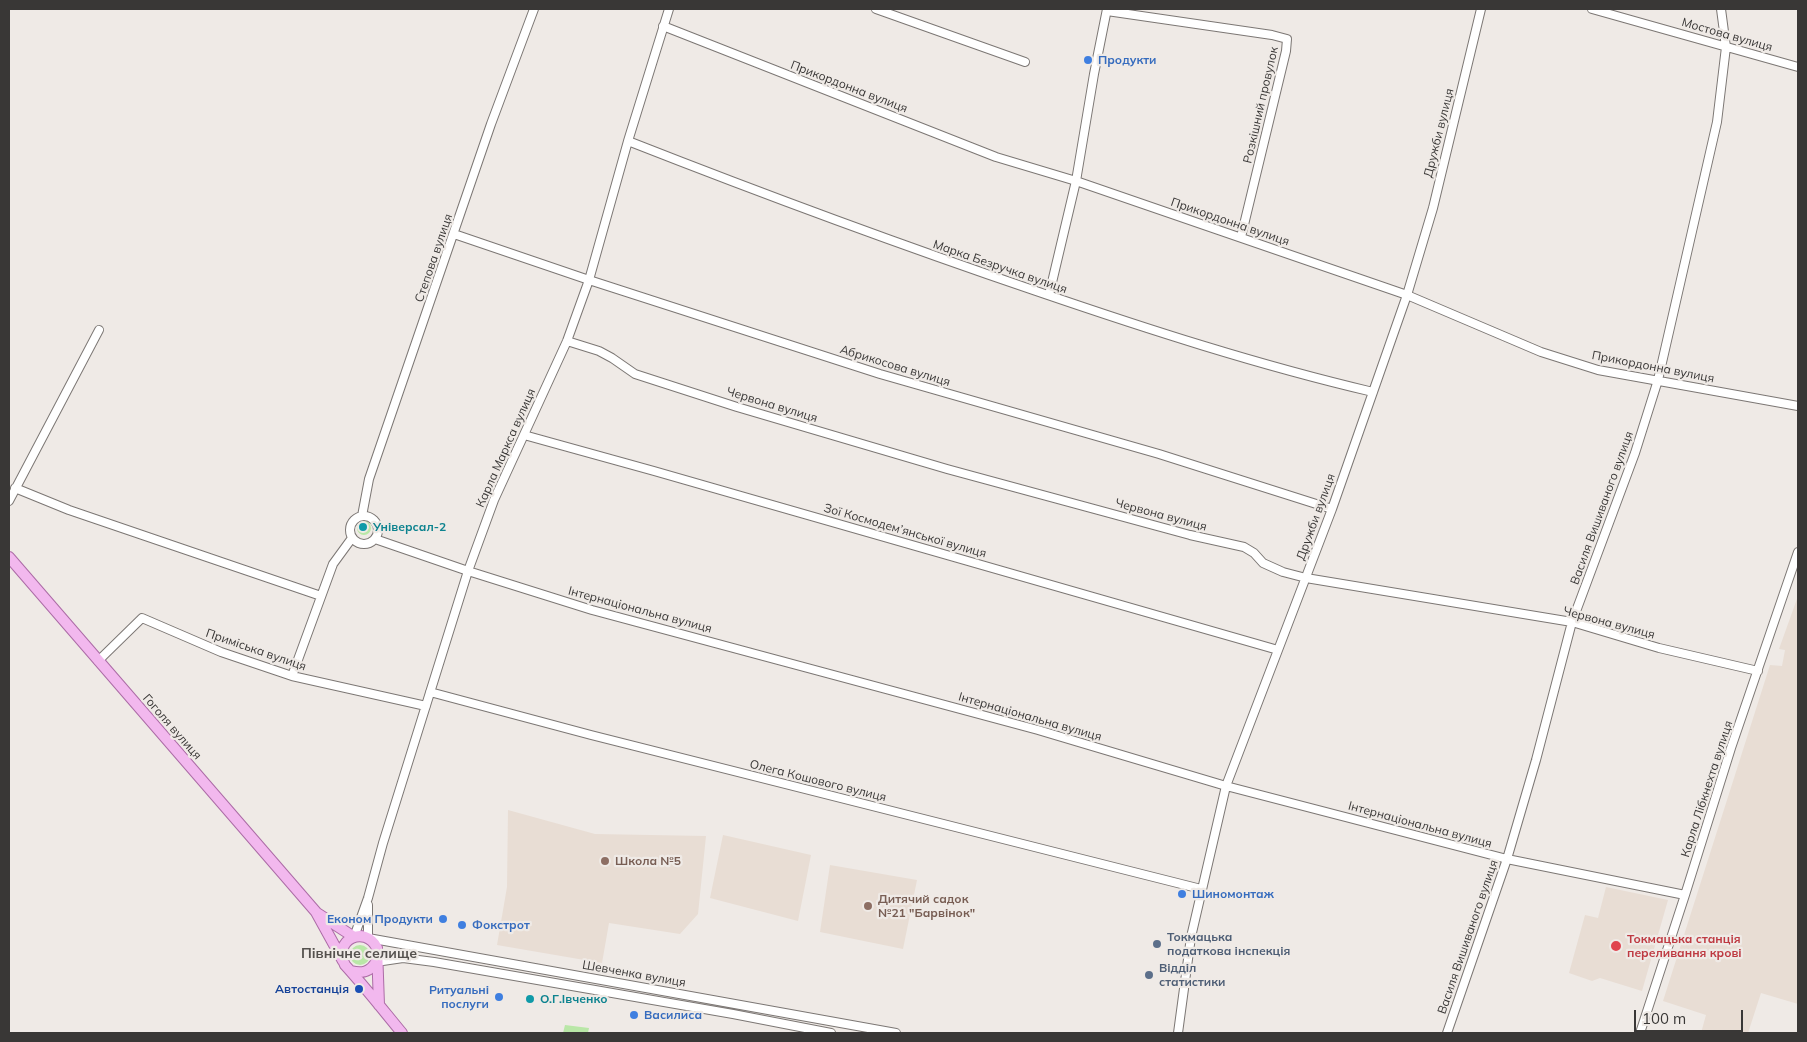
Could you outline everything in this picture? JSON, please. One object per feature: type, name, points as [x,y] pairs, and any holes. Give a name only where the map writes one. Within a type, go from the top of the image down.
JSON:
[{"type":"main road","name":"Гоголя вулиця","points":[[9,557],[316,912],[343,961],[402,1033]]},
{"type":"main road","name":"Гоголя вулиця","points":[[316,912],[354,937],[363,936],[368,938]]},
{"type":"main road","points":[[343,961],[343,947],[354,937]]},
{"type":"main road","points":[[368,938],[375,944],[378,953],[376,962],[379,1005]]},
{"type":"main road","points":[[351,970],[366,972],[376,962]]},
{"type":"street","name":"Степова вулиця","points":[[362,516],[369,479],[491,124],[534,9]]},
{"type":"street","name":"Карла Маркса вулиця","points":[[354,937],[368,898],[383,843],[468,571],[494,500],[567,341],[589,280],[628,141],[669,9]]},
{"type":"street","points":[[876,9],[1025,62]]},
{"type":"street","name":"Дружби вулиця","points":[[1178,1033],[1191,937],[1226,786],[1332,509],[1407,294],[1432,208],[1481,9]]},
{"type":"street","name":"Мостова вулиця","points":[[1592,9],[1798,67]]},
{"type":"street","name":"Василя Вишиваного вулиця","points":[[1447,1033],[1507,859],[1536,760],[1572,622],[1634,453],[1658,380],[1717,122],[1726,47],[1721,9]]},
{"type":"street","name":"Розкішний провулок","points":[[1049,295],[1076,182],[1107,10],[1272,35],[1287,39],[1286,51],[1241,238]]},
{"type":"street","name":"Прикордонна вулиця","points":[[663,26],[996,157],[1076,182],[1407,294],[1541,352],[1598,370],[1798,406]]},
{"type":"street","name":"Марка Безручка вулиця","points":[[628,141],[777,200],[1049,295],[1211,348],[1305,376],[1372,392]]},
{"type":"street","name":"Абрикосова вулиця","points":[[454,234],[589,280],[880,374],[1159,454],[1332,509]]},
{"type":"street","points":[[9,501],[99,330]]},
{"type":"street","name":"Червона вулиця","points":[[567,341],[599,351],[635,374],[736,407],[956,472],[1190,535],[1244,547],[1254,553],[1263,563],[1283,572],[1306,578],[1572,622],[1659,648],[1758,671]]},
{"type":"street","name":"Зої Космодем’янської вулиця","points":[[524,435],[1278,650]]},
{"type":"street","points":[[15,488],[69,510],[322,596]]},
{"type":"street","points":[[362,516],[367,516],[375,521],[378,531],[372,542],[363,545],[355,542],[350,534],[350,525],[353,520],[362,516]]},
{"type":"street","points":[[292,676],[333,564],[352,538]]},
{"type":"street","name":"Інтернаціональна вулиця","points":[[375,539],[592,610],[1038,730],[1226,786],[1507,859],[1685,895]]},
{"type":"street","name":"Карла Лібкнехта вулиця","points":[[1640,1033],[1731,748],[1798,552]]},
{"type":"street","name":"Приміська вулиця","points":[[98,661],[142,618],[221,652],[292,676],[426,706]]},
{"type":"street","name":"Олега Кошового вулиця","points":[[430,692],[619,742],[1202,888]]},
{"type":"street","name":"Карла Маркса вулиця","points":[[368,898],[368,938]]},
{"type":"street","name":"Шевченка вулиця","points":[[368,938],[868,1031],[896,1033]]},
{"type":"street","name":"Шевченка вулиця","points":[[376,962],[403,958],[536,979],[831,1033]]},
{"type":"street","points":[[646,1000],[648,989]]},
{"type":"shaded area","points":[[1798,596],[1798,1004],[1761,993],[1748,1033],[1701,1033],[1706,1015],[1663,1001],[1770,665],[1782,666],[1785,650],[1779,649]]},
{"type":"shaded area","name":"Школа №5","points":[[508,810],[595,834],[706,836],[698,914],[680,934],[609,923],[602,963],[497,945],[507,887]]},
{"type":"shaded area","points":[[723,835],[811,855],[798,921],[710,898]]},
{"type":"shaded area","name":"Дитячий садок №21 \"Барвінок\"","points":[[830,865],[917,880],[903,949],[820,932]]},
{"type":"shaded area","name":"Токмацька станція переливання крові","points":[[1606,887],[1668,900],[1642,991],[1600,978],[1592,981],[1569,973],[1585,915],[1598,918]]},
{"type":"green space","points":[[361,521],[367,521],[371,528],[367,535],[361,535],[357,531],[357,525]]},
{"type":"green space","points":[[356,945],[364,945],[370,951],[370,959],[364,965],[356,965],[350,959],[350,951]]},
{"type":"green space","points":[[565,1025],[589,1028],[588,1033],[563,1033]]},
{"type":"place","name":"Продукти","points":[[1088,60]]},
{"type":"place","name":"Універсал-2","points":[[363,527]]},
{"type":"place","name":"Школа №5","points":[[605,861]]},
{"type":"place","name":"Шиномонтаж","points":[[1182,894]]},
{"type":"place","name":"Дитячий садок №21 \"Барвінок\"","points":[[868,906]]},
{"type":"place","name":"Економ Продукти","points":[[443,919]]},
{"type":"place","name":"Фокстрот","points":[[462,925]]},
{"type":"place","name":"Токмацька податкова інспекція","points":[[1157,944]]},
{"type":"place","name":"Токмацька станція переливання крові","points":[[1616,946]]},
{"type":"place","name":"Відділ статистики","points":[[1149,975]]},
{"type":"place","name":"Автостанція","points":[[359,989]]},
{"type":"place","name":"Ритуальні послуги","points":[[499,997]]},
{"type":"place","name":"О.Г.Івченко","points":[[530,999]]},
{"type":"place","name":"Василиса","points":[[634,1015]]},
{"type":"district","name":"Північне селище","points":[[359,954]]}]
